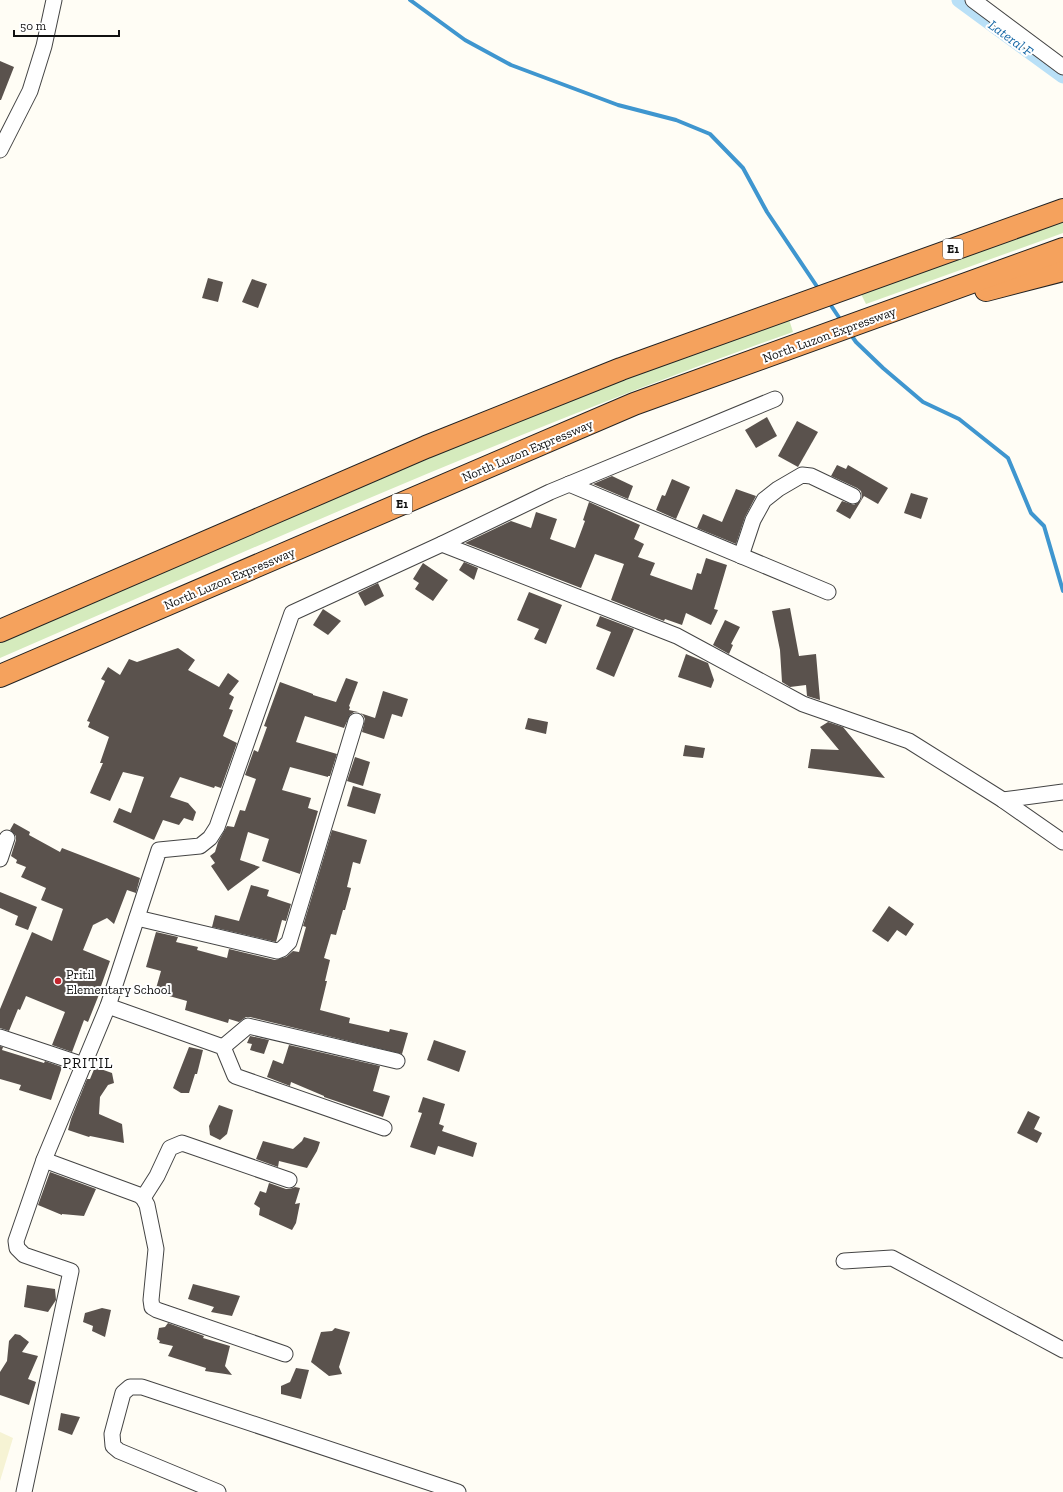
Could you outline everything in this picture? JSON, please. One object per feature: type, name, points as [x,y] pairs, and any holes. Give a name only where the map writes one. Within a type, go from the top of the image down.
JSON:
[{"type":"highway","name":"E1","points":[[0,631],[426,447],[621,369],[1063,210]]},
{"type":"highway","name":"North Luzon Expressway","points":[[0,676],[634,404],[1063,249]]},
{"type":"highway","points":[[871,318],[926,307],[1063,270]]},
{"type":"street","points":[[0,150],[30,91],[44,46],[54,0]]},
{"type":"street","points":[[973,0],[1063,66]]},
{"type":"street","points":[[24,1492],[71,1271],[24,1255],[17,1248],[16,1241],[44,1160],[108,1006],[160,850],[200,846],[210,838],[217,827],[292,613],[442,544],[550,492],[776,400]]},
{"type":"street","points":[[741,556],[753,520],[764,500],[778,489],[802,475],[811,476],[853,496]]},
{"type":"street","points":[[569,484],[828,592]]},
{"type":"street","points":[[442,544],[677,636],[803,704],[909,741],[1003,800],[1063,842]]},
{"type":"street","points":[[137,918],[276,951],[282,950],[289,942],[356,720]]},
{"type":"street","points":[[1003,800],[1063,792]]},
{"type":"street","points":[[0,858],[7,838]]},
{"type":"street","points":[[108,1006],[223,1047],[235,1076],[384,1128]]},
{"type":"street","points":[[223,1047],[248,1026],[397,1061]]},
{"type":"street","points":[[0,1037],[84,1065]]},
{"type":"street","points":[[143,1198],[157,1176],[170,1148],[182,1144],[289,1180]]},
{"type":"street","points":[[44,1160],[132,1192],[143,1198],[147,1205],[156,1249],[151,1300],[152,1306],[157,1310],[285,1354]]},
{"type":"street","points":[[844,1261],[892,1258],[1063,1350]]},
{"type":"street","points":[[218,1492],[119,1452],[113,1446],[112,1434],[123,1394],[130,1387],[142,1387],[458,1492]]},
{"type":"shaded area","points":[[0,1432],[13,1438],[0,1481]]},
{"type":"green space","points":[[1063,218],[1063,233],[866,304],[860,292]]},
{"type":"green space","points":[[788,316],[793,332],[592,407],[493,447],[295,530],[0,658],[0,641],[527,415]]},
{"type":"building","points":[[0,61],[14,67],[1,100],[0,100]]},
{"type":"building","points":[[208,278],[223,282],[218,302],[202,298]]},
{"type":"building","points":[[252,279],[267,284],[258,308],[242,302]]},
{"type":"building","points":[[767,417],[777,436],[756,448],[745,430]]},
{"type":"building","points":[[797,421],[818,432],[798,467],[778,456]]},
{"type":"building","points":[[837,465],[846,469],[848,465],[888,488],[878,504],[864,496],[850,519],[836,511],[842,501],[854,505],[861,500],[862,496],[861,491],[857,488],[831,476]]},
{"type":"building","points":[[612,476],[633,486],[628,499],[593,484]]},
{"type":"building","points":[[672,479],[690,487],[676,519],[656,510],[662,495],[665,496]]},
{"type":"building","points":[[736,489],[756,496],[745,517],[736,544],[697,528],[703,514],[722,522]]},
{"type":"building","points":[[911,493],[928,498],[921,519],[904,513]]},
{"type":"building","points":[[589,502],[640,525],[634,539],[644,544],[638,557],[655,563],[650,575],[692,590],[697,573],[701,574],[706,558],[727,565],[714,609],[718,610],[711,625],[686,613],[682,625],[665,619],[664,621],[611,600],[624,564],[595,554],[581,588],[465,543],[511,521],[531,528],[536,512],[557,519],[550,539],[575,548],[585,521],[583,520]]},
{"type":"building","points":[[464,562],[478,568],[474,580],[459,570]]},
{"type":"building","points":[[423,563],[448,580],[433,601],[415,589],[419,583],[413,579]]},
{"type":"building","points":[[378,583],[384,596],[365,606],[358,593]]},
{"type":"building","points":[[529,592],[562,605],[546,644],[534,639],[539,629],[517,620]]},
{"type":"building","points":[[790,608],[799,656],[816,654],[820,700],[807,696],[806,685],[790,687],[782,682],[780,650],[772,611]]},
{"type":"building","points":[[323,609],[341,621],[328,635],[313,625]]},
{"type":"building","points":[[600,616],[634,629],[614,677],[596,669],[611,632],[596,626]]},
{"type":"building","points":[[725,620],[740,627],[731,644],[733,645],[729,654],[713,645]]},
{"type":"building","points":[[178,648],[195,660],[188,670],[219,687],[228,673],[239,681],[229,694],[234,697],[229,709],[233,710],[223,736],[237,743],[221,788],[215,786],[214,788],[180,777],[170,797],[188,803],[196,812],[193,821],[184,818],[179,825],[163,820],[154,840],[113,822],[119,808],[131,813],[144,777],[123,772],[110,801],[90,793],[103,763],[100,763],[109,737],[88,727],[90,722],[87,721],[105,681],[101,679],[108,667],[120,675],[129,659],[137,662]]},
{"type":"building","points":[[686,654],[708,663],[714,680],[711,688],[678,677]]},
{"type":"building","points":[[346,678],[358,682],[349,706],[349,710],[358,712],[354,712],[350,715],[344,728],[305,716],[296,742],[337,754],[330,776],[328,777],[290,767],[282,790],[311,798],[308,808],[318,811],[300,874],[262,861],[269,839],[248,832],[240,860],[260,867],[228,891],[211,866],[215,863],[210,856],[215,852],[218,842],[227,826],[234,827],[240,810],[245,811],[256,779],[245,775],[254,750],[258,752],[267,727],[264,726],[280,682],[336,702]]},
{"type":"building","points":[[383,691],[408,699],[402,717],[392,714],[384,739],[362,732],[365,719],[360,713],[375,718]]},
{"type":"building","points":[[528,718],[548,722],[546,734],[525,729]]},
{"type":"building","points":[[828,722],[843,727],[885,778],[808,768],[811,749],[839,750],[820,727]]},
{"type":"building","points":[[685,745],[705,748],[703,758],[683,756]]},
{"type":"building","points":[[355,757],[370,762],[363,786],[347,781]]},
{"type":"building","points":[[353,786],[381,794],[375,814],[347,806]]},
{"type":"building","points":[[14,823],[30,832],[29,835],[60,852],[62,848],[140,878],[136,893],[127,890],[114,924],[107,918],[93,925],[83,950],[110,961],[101,986],[102,987],[88,1022],[84,1020],[72,1052],[52,1045],[65,1012],[26,996],[20,1010],[18,1009],[9,1031],[0,1028],[0,1009],[32,932],[52,941],[63,909],[41,900],[46,888],[21,877],[26,867],[16,863],[17,860],[11,856],[16,840],[16,836],[10,830]]},
{"type":"building","points":[[332,830],[367,840],[360,864],[353,862],[347,887],[351,888],[345,910],[343,910],[336,935],[331,934],[324,958],[330,960],[320,1010],[350,1018],[349,1023],[389,1032],[390,1029],[408,1033],[402,1054],[250,1017],[246,1017],[239,1022],[229,1019],[228,1023],[185,1010],[187,1001],[155,992],[161,971],[146,967],[156,932],[178,937],[176,942],[198,947],[197,950],[227,958],[229,949],[275,960],[286,957],[293,951],[299,952],[306,927],[303,926]]},
{"type":"building","points":[[251,885],[269,890],[267,896],[291,904],[286,921],[282,920],[276,942],[212,927],[215,915],[239,921]]},
{"type":"building","points":[[0,892],[37,907],[28,930],[15,925],[18,916],[0,908]]},
{"type":"building","points":[[889,906],[914,924],[906,936],[897,930],[888,942],[872,931]]},
{"type":"building","points":[[250,1036],[269,1040],[264,1054],[250,1050],[252,1044],[247,1043]]},
{"type":"building","points":[[434,1040],[466,1051],[459,1072],[427,1060]]},
{"type":"building","points":[[289,1045],[380,1066],[373,1091],[390,1096],[383,1117],[324,1097],[291,1082],[290,1086],[267,1077],[273,1060],[283,1064]]},
{"type":"building","points":[[0,1046],[3,1047],[2,1050],[62,1067],[51,1100],[19,1090],[21,1085],[0,1079]]},
{"type":"building","points":[[189,1047],[203,1050],[197,1074],[195,1074],[189,1093],[181,1093],[173,1088]]},
{"type":"building","points":[[95,1067],[112,1073],[114,1083],[108,1085],[100,1097],[99,1114],[122,1124],[124,1143],[89,1137],[68,1130],[87,1079],[90,1079]]},
{"type":"building","points":[[423,1097],[445,1104],[439,1124],[444,1126],[442,1131],[477,1143],[473,1157],[438,1146],[435,1155],[410,1147],[422,1113],[418,1112]]},
{"type":"building","points":[[219,1105],[233,1110],[227,1134],[220,1140],[210,1135],[209,1126]]},
{"type":"building","points":[[1028,1111],[1040,1117],[1034,1129],[1042,1133],[1037,1143],[1017,1133]]},
{"type":"building","points":[[304,1137],[320,1142],[317,1151],[307,1168],[279,1161],[278,1167],[256,1159],[263,1141],[293,1149],[302,1141]]},
{"type":"building","points":[[50,1172],[96,1189],[84,1216],[62,1215],[38,1205]]},
{"type":"building","points":[[269,1183],[286,1189],[295,1187],[300,1188],[295,1204],[300,1203],[296,1223],[292,1230],[259,1215],[260,1208],[254,1204],[260,1191],[266,1193]]},
{"type":"building","points":[[193,1284],[240,1296],[232,1316],[211,1312],[214,1307],[188,1299]]},
{"type":"building","points":[[27,1285],[55,1289],[56,1300],[48,1312],[24,1307]]},
{"type":"building","points":[[102,1308],[111,1310],[105,1337],[92,1331],[93,1326],[83,1322],[85,1313]]},
{"type":"building","points":[[168,1323],[204,1336],[203,1338],[230,1346],[225,1366],[232,1375],[205,1371],[206,1368],[168,1356],[173,1346],[159,1343],[160,1341],[157,1339],[159,1328],[165,1327]]},
{"type":"building","points":[[335,1328],[350,1332],[339,1367],[342,1374],[329,1376],[311,1362],[321,1332],[332,1331]]},
{"type":"building","points":[[15,1334],[20,1335],[29,1342],[22,1352],[38,1356],[28,1379],[36,1382],[29,1405],[0,1395],[0,1372],[7,1361],[9,1341]]},
{"type":"building","points":[[296,1368],[309,1370],[301,1399],[281,1394],[281,1386],[290,1382]]},
{"type":"building","points":[[61,1413],[80,1417],[72,1435],[58,1430]]},
{"type":"waterway","points":[[410,0],[465,40],[511,65],[618,105],[676,120],[710,134],[743,168],[767,212],[820,291]]},
{"type":"waterway","name":"Lateral F","points":[[959,0],[1063,76]]},
{"type":"waterway","points":[[828,301],[842,322]]},
{"type":"waterway","points":[[849,332],[856,342],[883,368],[923,402],[959,419],[1008,458],[1031,513],[1044,526],[1063,591]]},
{"type":"place","name":"Pritil Elementary School","points":[[58,981]]},
{"type":"district","name":"PRITIL","points":[[88,1063]]}]
